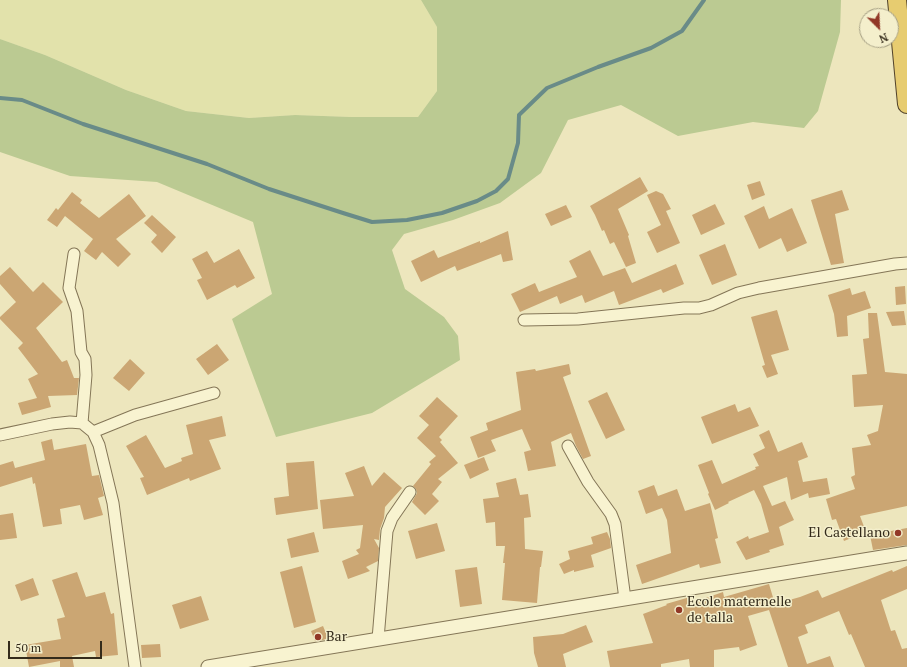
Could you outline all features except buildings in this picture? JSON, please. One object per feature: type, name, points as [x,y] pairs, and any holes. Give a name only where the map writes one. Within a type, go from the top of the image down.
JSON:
[{"type":"highway","points":[[897,0],[907,104]]},
{"type":"street","points":[[74,254],[69,288],[77,311],[80,352],[85,359],[86,375],[82,423]]},
{"type":"street","points":[[524,320],[578,319],[684,308],[698,308],[759,288],[907,263]]},
{"type":"street","points":[[93,432],[135,415],[214,393]]},
{"type":"street","points":[[0,435],[52,424],[70,422],[82,423],[93,432],[99,445],[114,503],[135,667]]},
{"type":"street","points":[[568,446],[588,482],[611,514],[615,524],[625,599]]},
{"type":"street","points":[[378,639],[387,531],[392,518],[410,492]]},
{"type":"street","points":[[208,667],[907,553]]},
{"type":"green space","points":[[0,0],[421,0],[437,27],[437,91],[418,117],[295,115],[249,118],[186,111],[126,90],[45,55],[0,39]]},
{"type":"green space","points":[[421,0],[841,0],[840,32],[818,111],[804,128],[753,122],[678,136],[621,105],[568,120],[541,173],[500,203],[453,220],[404,234],[392,250],[405,289],[444,317],[458,336],[460,360],[372,413],[276,437],[232,319],[272,294],[253,222],[157,182],[70,176],[0,152],[0,39],[45,55],[126,90],[186,111],[249,118],[295,115],[418,117],[437,91],[437,27]]},
{"type":"waterway","points":[[0,98],[22,100],[83,124],[207,164],[269,189],[372,222],[407,220],[442,213],[477,201],[496,191],[508,179],[518,143],[519,115],[547,88],[598,67],[651,48],[682,31],[704,0]]},
{"type":"place","name":"El Castellano","points":[[898,533]]},
{"type":"place","name":"Ecole maternelle de talla","points":[[679,610]]},
{"type":"place","name":"Bar","points":[[318,637]]}]
